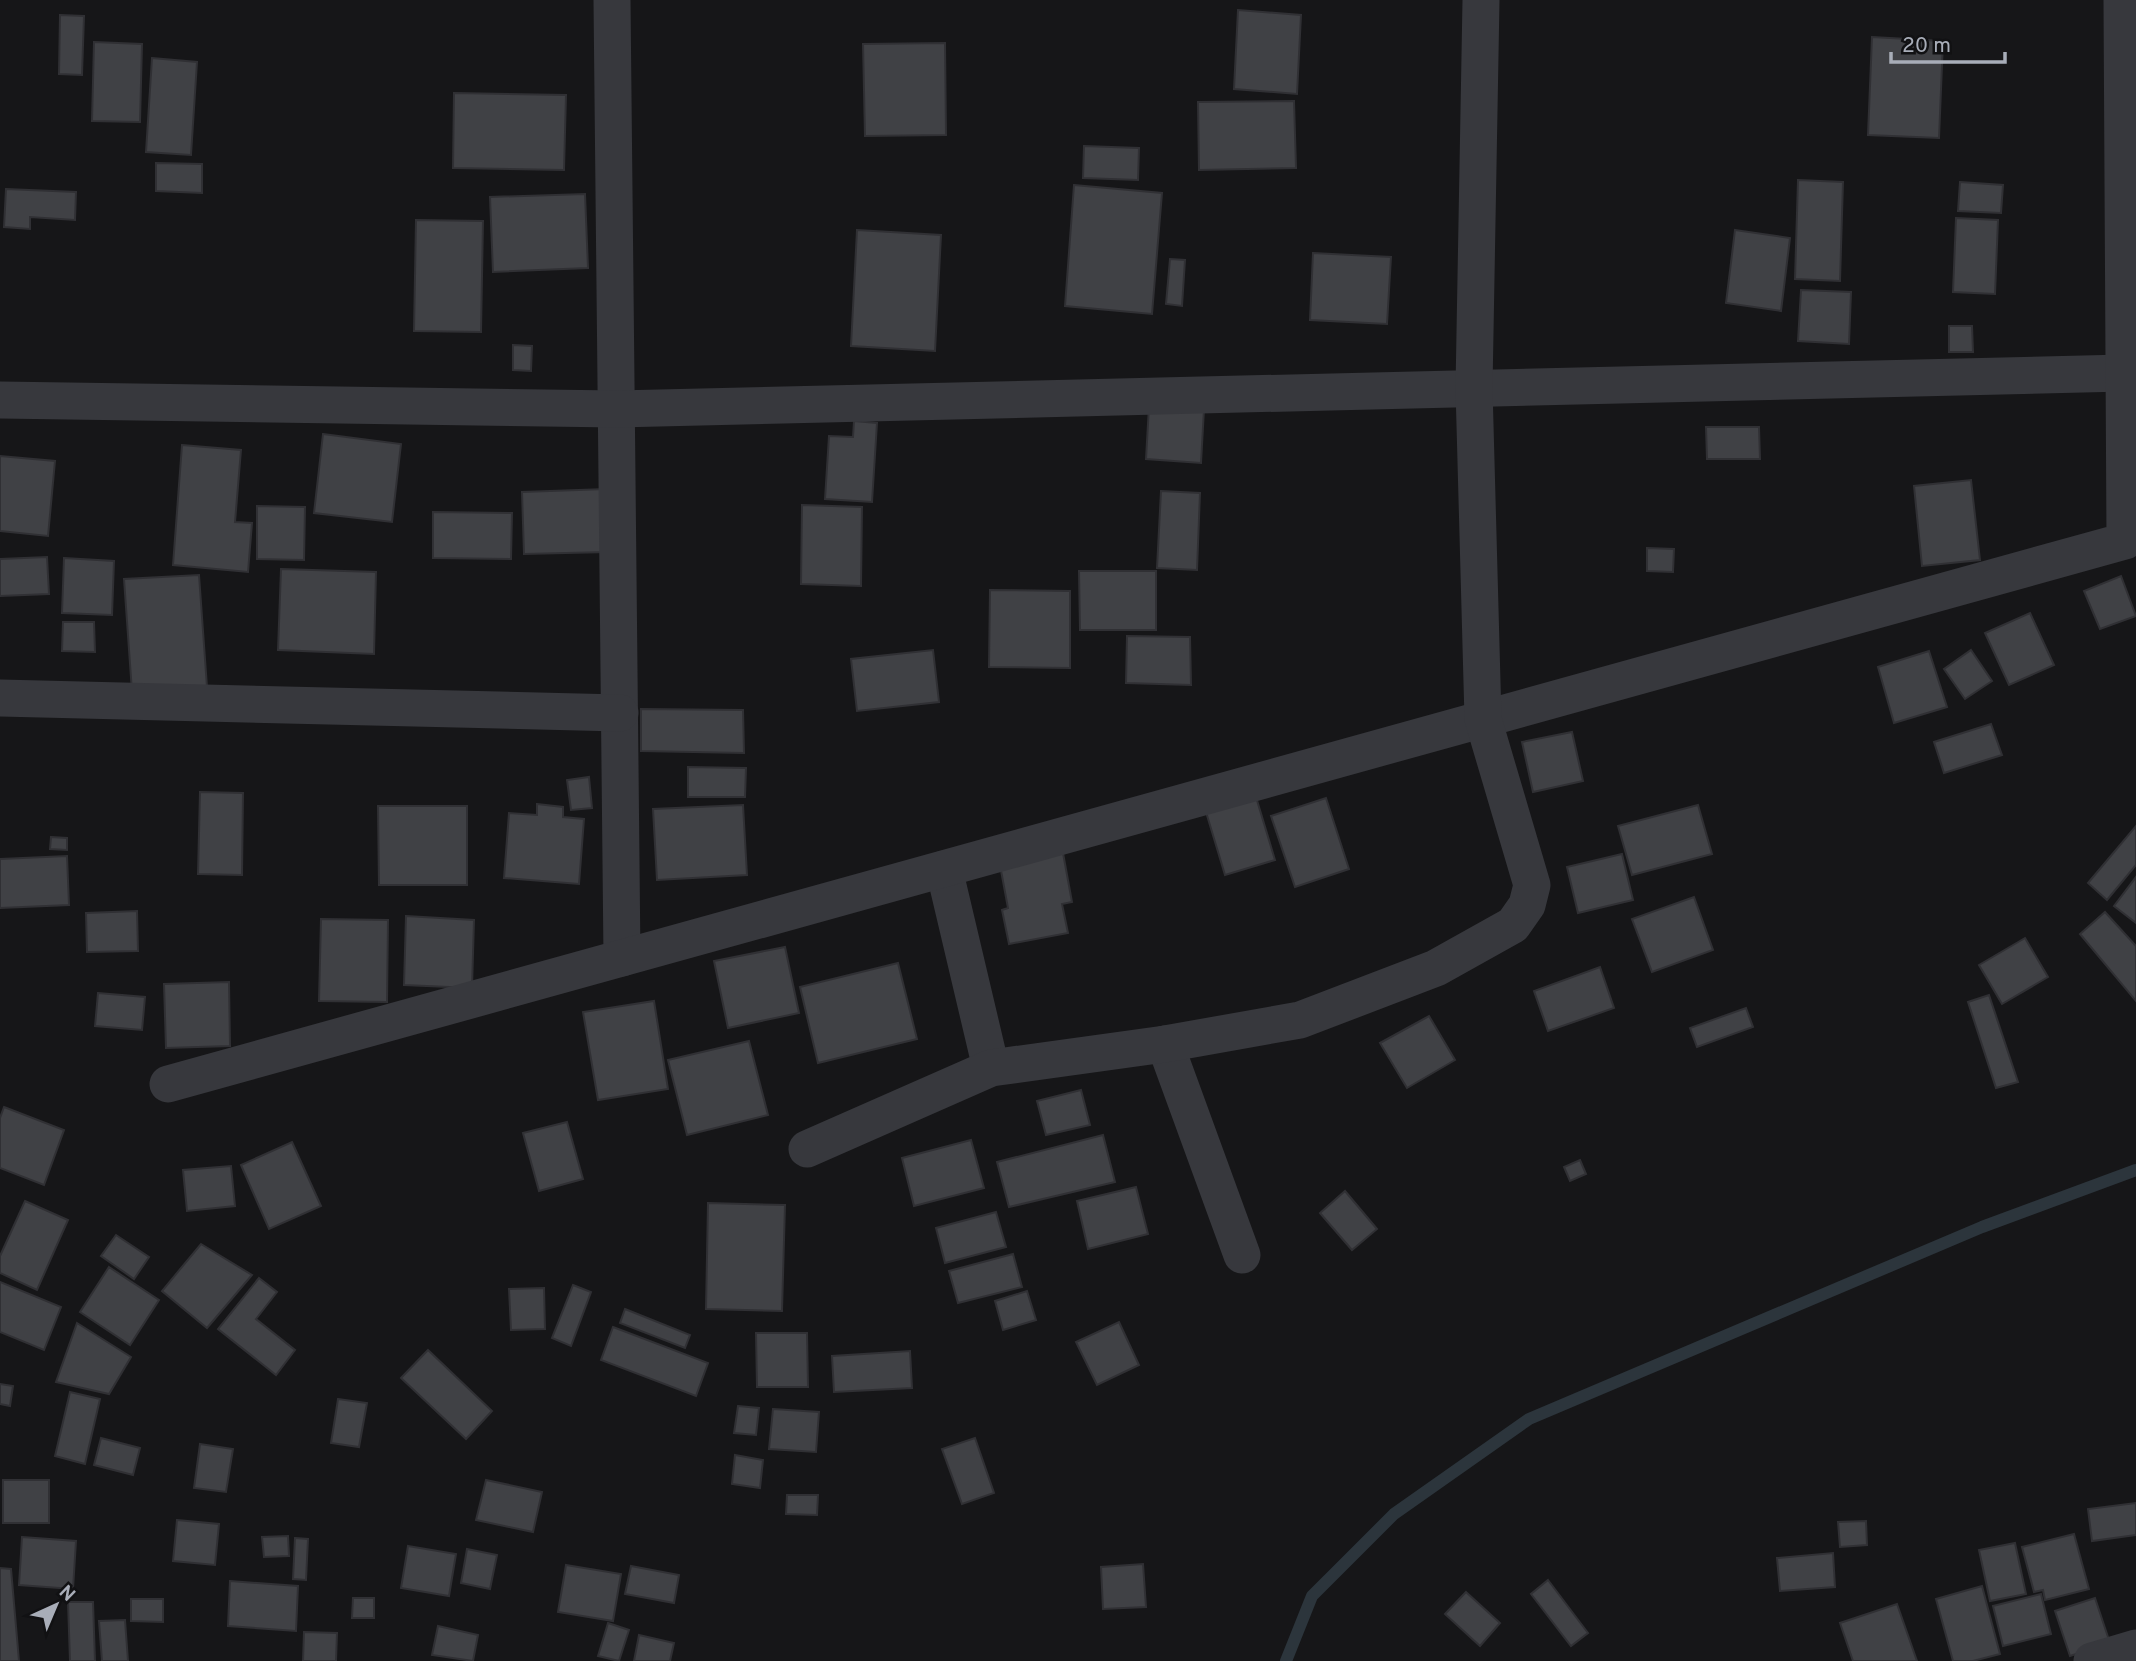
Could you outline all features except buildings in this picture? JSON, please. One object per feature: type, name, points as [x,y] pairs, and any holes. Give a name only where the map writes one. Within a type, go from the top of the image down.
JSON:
[{"type":"street","points":[[612,0],[622,958]]},
{"type":"street","points":[[807,1149],[990,1068],[1165,1044],[1300,1020],[1436,968],[1513,925],[1527,905],[1532,885],[1483,719],[1474,387],[1481,0]]},
{"type":"street","points":[[168,1084],[2125,541],[2122,0]]},
{"type":"street","points":[[0,400],[617,409],[2124,373]]},
{"type":"street","points":[[0,698],[620,713]]},
{"type":"street","points":[[944,869],[990,1068]]},
{"type":"street","points":[[1165,1044],[1242,1255]]},
{"type":"street","points":[[2092,1661],[2136,1648]]},
{"type":"waterway","points":[[1286,1661],[1312,1596],[1394,1514],[1529,1419],[1982,1227],[2136,1170]]}]
